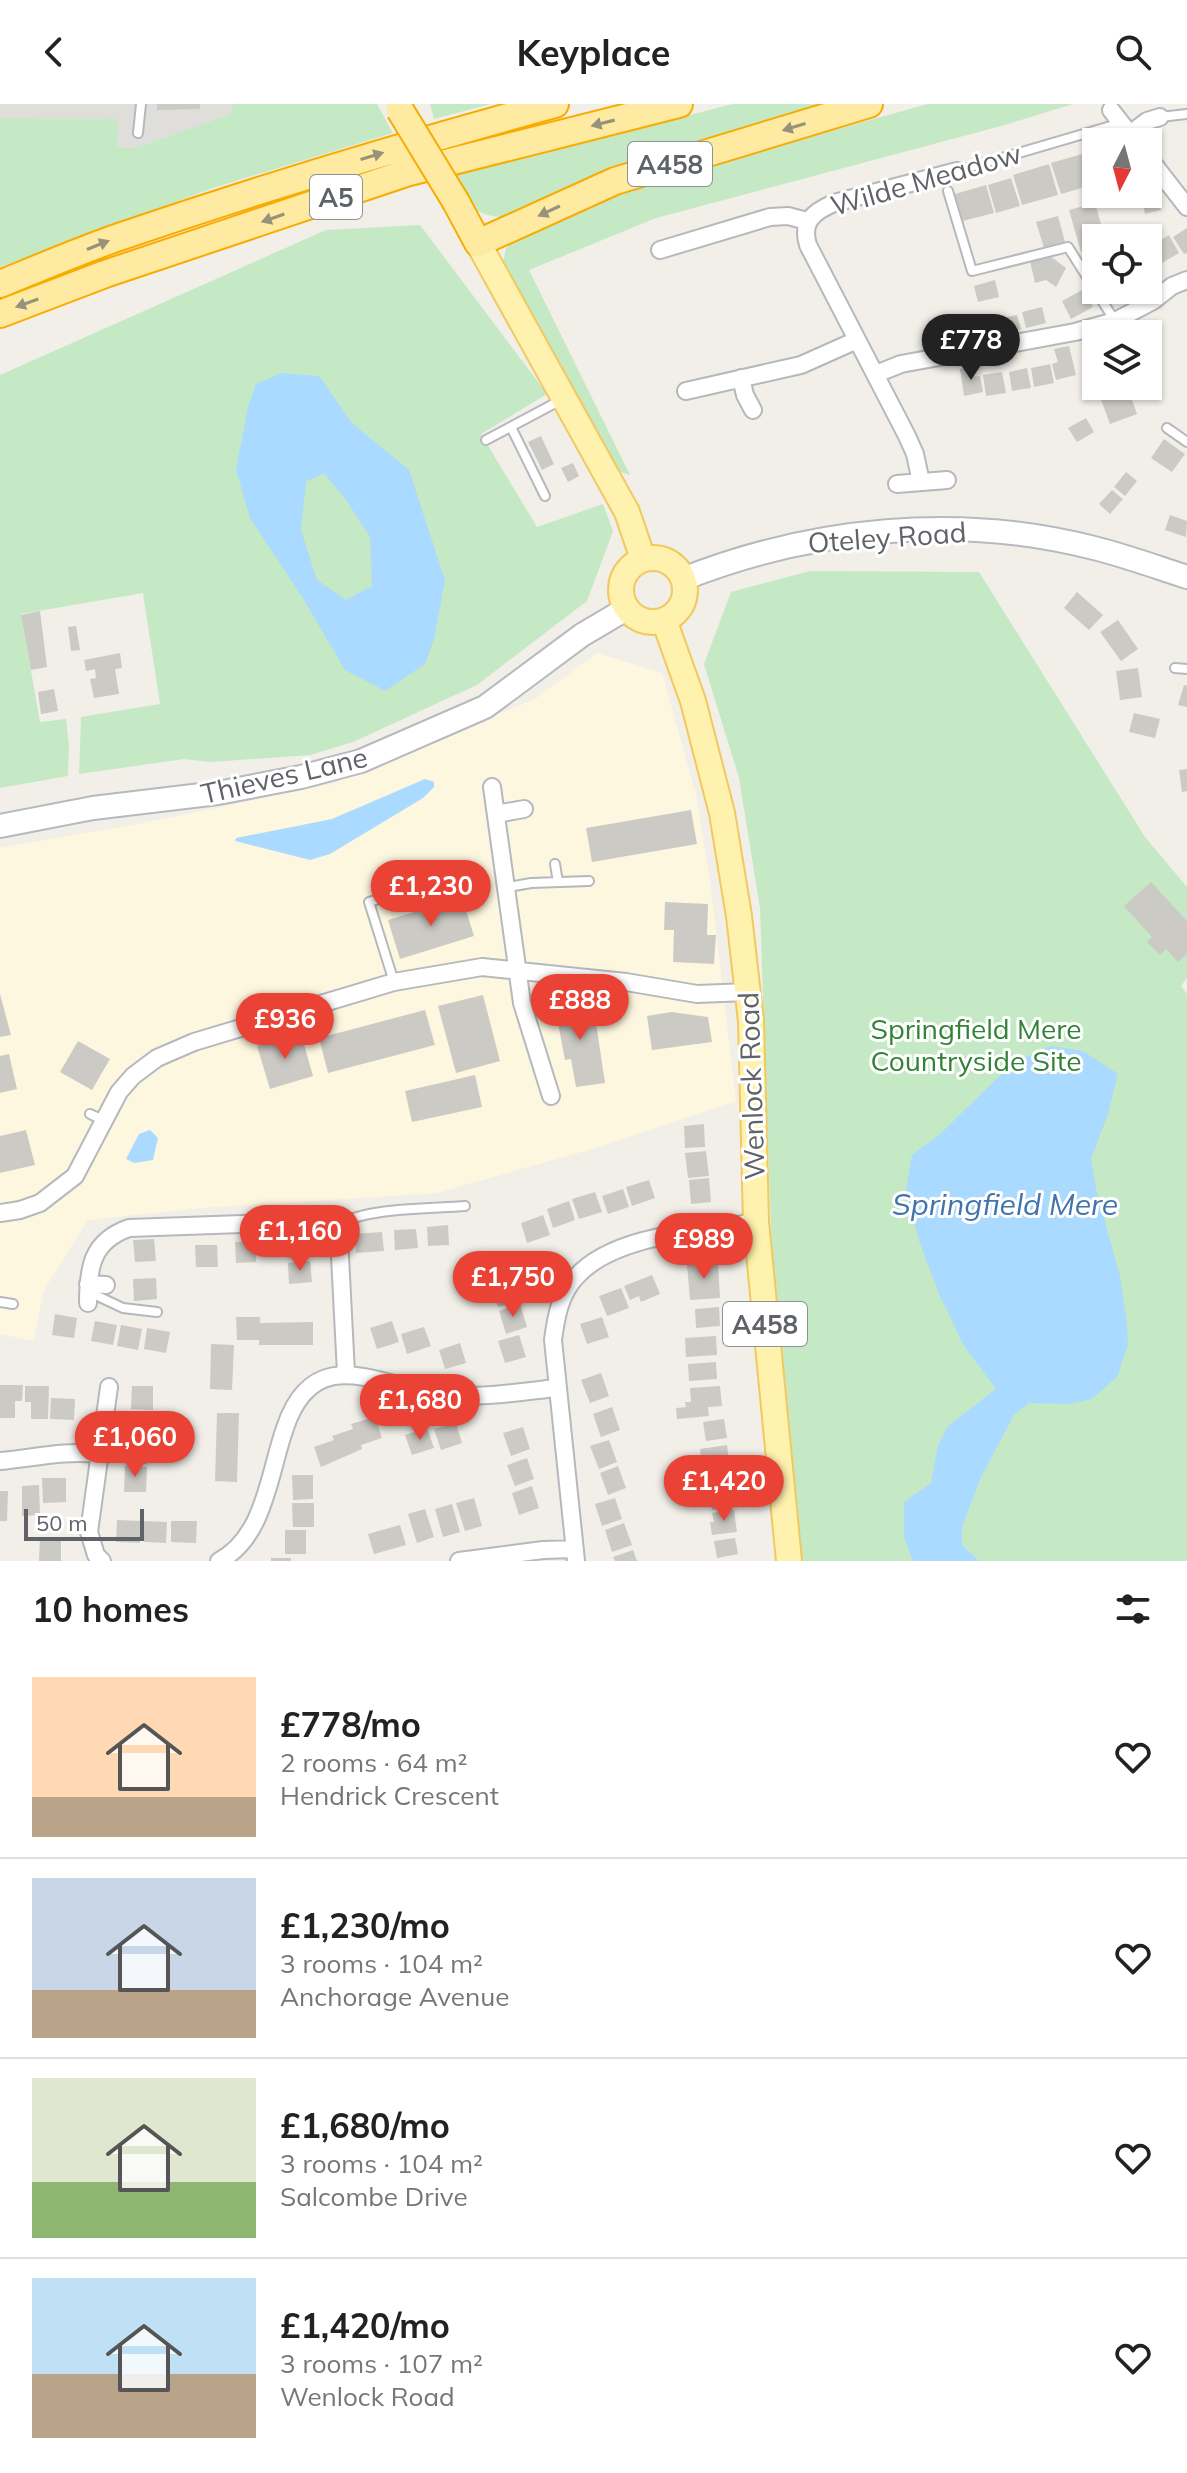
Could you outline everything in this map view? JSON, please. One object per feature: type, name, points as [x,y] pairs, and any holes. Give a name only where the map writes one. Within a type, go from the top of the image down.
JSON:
[{"type":"highway","name":"A5","points":[[0,284],[116,238],[280,184],[555,104]]},
{"type":"highway","name":"A5","points":[[0,314],[105,274],[406,173],[679,104]]},
{"type":"highway","name":"A458","points":[[478,243],[615,181],[869,104]]},
{"type":"highway","points":[[398,107],[478,243]]},
{"type":"main road","points":[[478,243],[627,512],[643,559]]},
{"type":"main road","name":"Oteley Road","points":[[683,579],[737,559],[809,540],[927,529],[1005,533],[1093,547],[1186,574]]},
{"type":"main road","points":[[653,558],[671,564],[683,579],[684,599],[679,608],[664,620],[643,621],[626,609],[622,599],[622,580],[627,570],[643,559],[653,558]]},
{"type":"main road","name":"Thieves Lane","points":[[0,826],[93,808],[218,793],[301,777],[361,761],[485,707],[582,635],[626,609]]},
{"type":"main road","name":"Wenlock Road","points":[[664,620],[693,701],[722,813],[739,916],[751,1021],[756,1222],[789,1561]]},
{"type":"street","points":[[1125,127],[1160,117]]},
{"type":"street","points":[[1162,175],[1187,207]]},
{"type":"street","name":"Wilde Meadow","points":[[921,482],[915,454],[808,245],[807,221],[819,210],[834,203],[949,179]]},
{"type":"street","name":"Wilde Meadow","points":[[660,250],[770,217],[788,216],[807,221]]},
{"type":"street","points":[[1127,320],[1172,286],[1187,280]]},
{"type":"street","points":[[876,374],[901,364],[1082,331]]},
{"type":"street","points":[[686,391],[801,365],[857,340]]},
{"type":"street","points":[[741,378],[753,410]]},
{"type":"street","points":[[897,484],[947,480]]},
{"type":"street","points":[[492,787],[522,1003],[551,1096]]},
{"type":"street","points":[[496,814],[524,809]]},
{"type":"street","points":[[0,1213],[40,1203],[75,1176],[96,1117],[133,1076],[157,1058],[175,1049],[394,982],[482,967],[626,982],[697,994],[748,992]]},
{"type":"street","points":[[88,1293],[94,1256],[113,1234],[129,1228],[328,1221],[336,1227],[339,1237],[346,1373]]},
{"type":"street","points":[[459,1561],[543,1550],[575,1555],[553,1340],[555,1320],[567,1288],[586,1267],[610,1252],[639,1243],[756,1222]]},
{"type":"street","points":[[88,1293],[106,1285]]},
{"type":"street","points":[[220,1561],[233,1553],[252,1530],[292,1409],[309,1387],[321,1380],[346,1373],[448,1395],[487,1395],[556,1388]]},
{"type":"street","points":[[102,1561],[96,1555],[89,1532],[109,1387]]},
{"type":"street","points":[[0,1461],[54,1452],[98,1454]]},
{"type":"lane","points":[[138,133],[141,104]]},
{"type":"lane","points":[[1160,117],[1187,114]]},
{"type":"lane","name":"Wilde Meadow","points":[[1117,320],[1068,247],[972,271],[949,179],[1048,144],[1125,127]]},
{"type":"lane","points":[[486,440],[565,398]]},
{"type":"lane","points":[[511,427],[545,496]]},
{"type":"lane","points":[[1167,428],[1187,442]]},
{"type":"lane","points":[[1175,668],[1187,669]]},
{"type":"lane","points":[[555,864],[558,882]]},
{"type":"lane","points":[[394,982],[369,902],[466,872]]},
{"type":"lane","points":[[508,887],[589,881]]},
{"type":"lane","points":[[336,1227],[365,1214],[465,1206]]},
{"type":"lane","points":[[88,1293],[123,1308],[157,1312]]},
{"type":"lane","points":[[0,1302],[13,1304]]},
{"type":"shaded area","points":[[0,104],[232,104],[230,114],[135,148],[117,147],[117,119],[0,118]]},
{"type":"shaded area","points":[[597,653],[662,673],[696,795],[710,881],[736,1101],[592,1149],[437,1193],[201,1208],[88,1220],[44,1290],[33,1341],[0,1334],[0,848],[138,824],[332,784],[535,699]]},
{"type":"green space","points":[[232,104],[377,104],[393,133],[213,188],[0,267],[0,118],[118,119],[117,147],[135,148],[230,114]]},
{"type":"green space","points":[[430,104],[491,104],[434,119]]},
{"type":"green space","points":[[733,104],[847,104],[666,153],[499,217],[475,209],[454,175]]},
{"type":"green space","points":[[928,104],[1073,104],[656,218],[529,270],[630,475],[618,471],[511,282],[503,262],[506,249],[513,239],[579,206],[656,179]]},
{"type":"green space","points":[[420,225],[547,394],[481,434],[537,527],[603,504],[613,531],[587,601],[477,685],[353,742],[310,755],[211,762],[184,759],[79,774],[81,717],[160,704],[143,593],[21,614],[40,722],[66,719],[68,776],[0,788],[0,375],[326,230]]},
{"type":"green space","name":"Springfield Mere Countryside Site","points":[[810,571],[979,572],[1145,837],[1187,887],[1187,978],[1181,986],[1187,994],[1187,1561],[799,1561],[774,1317],[760,908],[739,778],[704,664],[731,592]]},
{"type":"water","points":[[282,373],[319,376],[352,423],[409,470],[445,580],[434,639],[425,664],[385,691],[345,670],[250,518],[236,470],[248,407],[256,384]],"holes":[[[324,473],[370,537],[372,586],[346,600],[317,580],[301,530],[306,482]]]},
{"type":"water","points":[[425,779],[434,782],[434,787],[423,798],[330,854],[310,860],[235,841],[236,838],[332,819]]},
{"type":"water","name":"Springfield Mere","points":[[1051,1046],[1083,1051],[1118,1074],[1108,1114],[1091,1159],[1120,1276],[1128,1345],[1117,1377],[1092,1399],[1070,1404],[1029,1403],[1014,1415],[981,1477],[962,1527],[962,1545],[979,1561],[913,1561],[904,1537],[904,1502],[931,1483],[938,1445],[948,1426],[996,1389],[964,1346],[919,1241],[906,1190],[912,1155],[939,1135],[1013,1063]]},
{"type":"water","points":[[150,1130],[158,1138],[153,1160],[134,1163],[126,1159],[139,1134]]},
{"type":"building","points":[[157,104],[200,104],[200,109],[157,110]]},
{"type":"building","points":[[1082,154],[1082,188],[1061,194],[1051,163]]},
{"type":"building","points":[[1049,164],[1058,195],[1022,205],[1013,175]]},
{"type":"building","points":[[1011,178],[1020,206],[996,213],[988,185]]},
{"type":"building","points":[[986,185],[994,213],[963,221],[955,194]]},
{"type":"building","points":[[1082,206],[1096,208],[1101,224],[1082,224],[1081,252],[1069,210]]},
{"type":"building","points":[[1144,208],[1160,208],[1161,210],[1145,214]]},
{"type":"building","points":[[1058,216],[1065,242],[1044,248],[1036,222]]},
{"type":"building","points":[[1187,228],[1187,253],[1184,254],[1173,237]]},
{"type":"building","points":[[1169,235],[1179,253],[1162,263],[1162,239]]},
{"type":"building","points":[[1050,256],[1066,268],[1056,287],[1046,280],[1035,283],[1030,261]]},
{"type":"building","points":[[995,280],[999,297],[978,302],[974,286]]},
{"type":"building","points":[[1082,290],[1082,304],[1092,304],[1093,307],[1071,319],[1062,301]]},
{"type":"building","points":[[1042,307],[1046,323],[1026,328],[1022,312]]},
{"type":"building","points":[[1017,315],[1021,329],[1003,334],[999,319]]},
{"type":"building","points":[[1069,346],[1076,375],[1056,380],[1052,364],[1058,362],[1054,349]]},
{"type":"building","points":[[1050,364],[1054,383],[1034,387],[1031,368]]},
{"type":"building","points":[[973,367],[975,377],[980,376],[983,392],[964,396],[960,369]]},
{"type":"building","points":[[1027,368],[1031,388],[1012,391],[1009,372]]},
{"type":"building","points":[[1002,372],[1006,393],[986,396],[983,375]]},
{"type":"building","points":[[1101,400],[1132,400],[1137,414],[1110,424]]},
{"type":"building","points":[[1086,418],[1094,432],[1077,442],[1068,428]]},
{"type":"building","points":[[541,436],[554,464],[542,470],[528,442]]},
{"type":"building","points":[[1164,439],[1185,454],[1172,472],[1151,458]]},
{"type":"building","points":[[573,463],[579,476],[568,482],[561,468]]},
{"type":"building","points":[[1126,472],[1137,481],[1125,496],[1114,487]]},
{"type":"building","points":[[1112,490],[1123,499],[1110,514],[1099,504]]},
{"type":"building","points":[[1170,515],[1187,521],[1186,537],[1165,530]]},
{"type":"building","points":[[1077,592],[1103,615],[1089,630],[1064,608]]},
{"type":"building","points":[[40,611],[47,667],[31,670],[21,615]]},
{"type":"building","points":[[1118,620],[1138,649],[1121,661],[1100,632]]},
{"type":"building","points":[[76,626],[80,650],[71,651],[68,627]]},
{"type":"building","points":[[120,653],[122,668],[115,669],[119,694],[94,698],[90,679],[96,678],[95,669],[86,671],[84,660]]},
{"type":"building","points":[[1138,668],[1142,697],[1120,700],[1116,671]]},
{"type":"building","points":[[1184,685],[1187,686],[1187,707],[1178,705]]},
{"type":"building","points":[[54,689],[58,711],[41,714],[38,692]]},
{"type":"building","points":[[1134,713],[1160,719],[1155,738],[1129,732]]},
{"type":"building","points":[[1187,769],[1187,791],[1182,792],[1179,770]]},
{"type":"building","points":[[691,810],[697,844],[592,862],[586,828]]},
{"type":"building","points":[[1151,882],[1187,921],[1187,954],[1178,962],[1166,949],[1160,955],[1147,942],[1152,937],[1124,906]]},
{"type":"building","points":[[462,897],[474,936],[400,959],[388,920]]},
{"type":"building","points":[[665,902],[708,904],[707,935],[716,935],[714,964],[673,962],[674,930],[664,930]]},
{"type":"building","points":[[0,994],[11,1035],[0,1037]]},
{"type":"building","points":[[483,995],[500,1061],[456,1073],[438,1006]]},
{"type":"building","points":[[584,997],[588,1024],[596,1023],[605,1083],[576,1087],[571,1059],[565,1060],[554,1002]]},
{"type":"building","points":[[425,1010],[435,1045],[328,1073],[319,1038]]},
{"type":"building","points":[[671,1012],[708,1017],[712,1042],[652,1050],[647,1016]]},
{"type":"building","points":[[301,1034],[313,1076],[270,1089],[257,1046]]},
{"type":"building","points":[[78,1041],[110,1059],[92,1090],[60,1072]]},
{"type":"building","points":[[9,1054],[17,1089],[0,1093],[0,1056]]},
{"type":"building","points":[[475,1075],[482,1107],[412,1122],[405,1091]]},
{"type":"building","points":[[704,1124],[705,1147],[685,1148],[684,1126]]},
{"type":"building","points":[[26,1130],[35,1165],[0,1173],[0,1136]]},
{"type":"building","points":[[706,1151],[709,1176],[688,1178],[685,1153]]},
{"type":"building","points":[[709,1178],[711,1202],[691,1204],[689,1180]]},
{"type":"building","points":[[649,1180],[655,1198],[632,1206],[626,1187]]},
{"type":"building","points":[[623,1189],[629,1207],[608,1214],[602,1196]]},
{"type":"building","points":[[595,1192],[602,1212],[579,1219],[572,1199]]},
{"type":"building","points":[[569,1201],[575,1220],[553,1228],[547,1209]]},
{"type":"building","points":[[543,1215],[550,1235],[527,1243],[521,1223]]},
{"type":"building","points":[[448,1225],[449,1245],[428,1246],[427,1227]]},
{"type":"building","points":[[416,1229],[418,1248],[395,1250],[394,1230]]},
{"type":"building","points":[[382,1232],[384,1251],[356,1253],[355,1234]]},
{"type":"building","points":[[310,1234],[312,1256],[289,1258],[287,1236]]},
{"type":"building","points":[[154,1239],[156,1261],[135,1262],[133,1240]]},
{"type":"building","points":[[255,1241],[256,1262],[236,1263],[235,1242]]},
{"type":"building","points":[[195,1245],[217,1245],[218,1267],[196,1267]]},
{"type":"building","points":[[507,1251],[514,1273],[494,1279],[487,1257]]},
{"type":"building","points":[[310,1261],[312,1282],[289,1284],[288,1263]]},
{"type":"building","points":[[718,1263],[720,1298],[690,1300],[687,1265]]},
{"type":"building","points":[[652,1275],[660,1294],[641,1302],[639,1296],[630,1300],[624,1286]]},
{"type":"building","points":[[511,1277],[519,1300],[498,1307],[491,1285]]},
{"type":"building","points":[[156,1278],[157,1299],[134,1301],[133,1279]]},
{"type":"building","points":[[621,1288],[629,1308],[607,1316],[599,1296]]},
{"type":"building","points":[[520,1304],[527,1327],[506,1334],[499,1311]]},
{"type":"building","points":[[719,1307],[720,1326],[696,1328],[695,1309]]},
{"type":"building","points":[[55,1314],[77,1318],[74,1338],[52,1335]]},
{"type":"building","points":[[236,1317],[260,1317],[260,1323],[313,1322],[313,1345],[259,1345],[259,1340],[237,1340]]},
{"type":"building","points":[[602,1317],[609,1337],[587,1344],[580,1324]]},
{"type":"building","points":[[95,1321],[117,1325],[113,1345],[91,1341]]},
{"type":"building","points":[[392,1321],[399,1342],[377,1349],[370,1328]]},
{"type":"building","points":[[121,1325],[142,1329],[138,1350],[117,1346]]},
{"type":"building","points":[[424,1327],[431,1346],[407,1354],[401,1334]]},
{"type":"building","points":[[147,1328],[170,1332],[166,1353],[144,1349]]},
{"type":"building","points":[[519,1335],[526,1357],[505,1363],[498,1341]]},
{"type":"building","points":[[716,1336],[717,1355],[686,1357],[685,1338]]},
{"type":"building","points":[[460,1343],[466,1363],[445,1369],[439,1350]]},
{"type":"building","points":[[211,1344],[234,1345],[232,1390],[210,1389]]},
{"type":"building","points":[[716,1362],[717,1379],[689,1381],[688,1364]]},
{"type":"building","points":[[601,1373],[609,1396],[590,1403],[581,1380]]},
{"type":"building","points":[[0,1385],[23,1385],[22,1401],[15,1401],[15,1418],[0,1418]]},
{"type":"building","points":[[25,1386],[49,1386],[48,1419],[31,1419],[31,1402],[25,1402]]},
{"type":"building","points":[[132,1386],[153,1386],[153,1410],[131,1409]]},
{"type":"building","points":[[720,1386],[722,1406],[708,1407],[709,1416],[677,1419],[676,1408],[686,1407],[685,1402],[691,1402],[690,1388]]},
{"type":"building","points":[[51,1398],[75,1399],[74,1420],[50,1419]]},
{"type":"building","points":[[612,1407],[620,1430],[601,1437],[593,1414]]},
{"type":"building","points":[[131,1413],[152,1413],[152,1437],[131,1436]]},
{"type":"building","points":[[217,1413],[239,1413],[237,1482],[215,1481]]},
{"type":"building","points":[[375,1417],[382,1438],[361,1445],[362,1449],[321,1467],[314,1447],[334,1440],[332,1436],[353,1429],[351,1424]]},
{"type":"building","points":[[724,1419],[727,1438],[706,1441],[703,1422]]},
{"type":"building","points":[[456,1423],[462,1443],[441,1450],[434,1429]]},
{"type":"building","points":[[523,1427],[530,1449],[511,1456],[503,1433]]},
{"type":"building","points":[[427,1428],[434,1448],[412,1455],[405,1435]]},
{"type":"building","points":[[126,1439],[147,1440],[147,1464],[126,1464]]},
{"type":"building","points":[[609,1440],[617,1462],[599,1469],[590,1446]]},
{"type":"building","points":[[727,1445],[732,1483],[711,1486],[707,1457],[701,1458],[700,1449]]},
{"type":"building","points":[[527,1458],[534,1479],[515,1486],[507,1465]]},
{"type":"building","points":[[125,1466],[147,1467],[146,1492],[124,1492]]},
{"type":"building","points":[[618,1466],[626,1488],[608,1495],[600,1473]]},
{"type":"building","points":[[292,1475],[313,1475],[313,1499],[293,1500]]},
{"type":"building","points":[[42,1478],[66,1478],[66,1502],[43,1503]]},
{"type":"building","points":[[39,1485],[40,1515],[22,1516],[22,1486]]},
{"type":"building","points":[[532,1486],[539,1508],[519,1515],[512,1493]]},
{"type":"building","points":[[719,1489],[719,1493],[731,1491],[734,1507],[712,1510],[711,1503],[701,1505],[700,1492]]},
{"type":"building","points":[[0,1491],[8,1491],[7,1521],[0,1521]]},
{"type":"building","points":[[474,1498],[482,1526],[465,1531],[456,1503]]},
{"type":"building","points":[[615,1498],[622,1519],[602,1526],[595,1504]]},
{"type":"building","points":[[292,1503],[314,1503],[314,1527],[293,1527]]},
{"type":"building","points":[[452,1504],[460,1532],[443,1537],[435,1509]]},
{"type":"building","points":[[425,1509],[434,1537],[417,1543],[408,1514]]},
{"type":"building","points":[[734,1510],[737,1532],[712,1535],[712,1513]]},
{"type":"building","points":[[117,1520],[141,1521],[140,1543],[116,1542]]},
{"type":"building","points":[[144,1521],[167,1522],[166,1543],[144,1542]]},
{"type":"building","points":[[171,1521],[197,1521],[196,1543],[171,1542]]},
{"type":"building","points":[[624,1523],[632,1545],[612,1552],[605,1530]]},
{"type":"building","points":[[400,1525],[406,1545],[374,1554],[368,1534]]},
{"type":"building","points":[[285,1530],[306,1530],[306,1554],[285,1554]]},
{"type":"building","points":[[40,1537],[61,1537],[61,1561],[39,1561]]},
{"type":"building","points":[[735,1538],[738,1554],[717,1558],[714,1541]]},
{"type":"building","points":[[633,1550],[637,1561],[615,1561],[613,1557]]},
{"type":"building","points":[[271,1558],[291,1558],[291,1561],[271,1561]]}]
